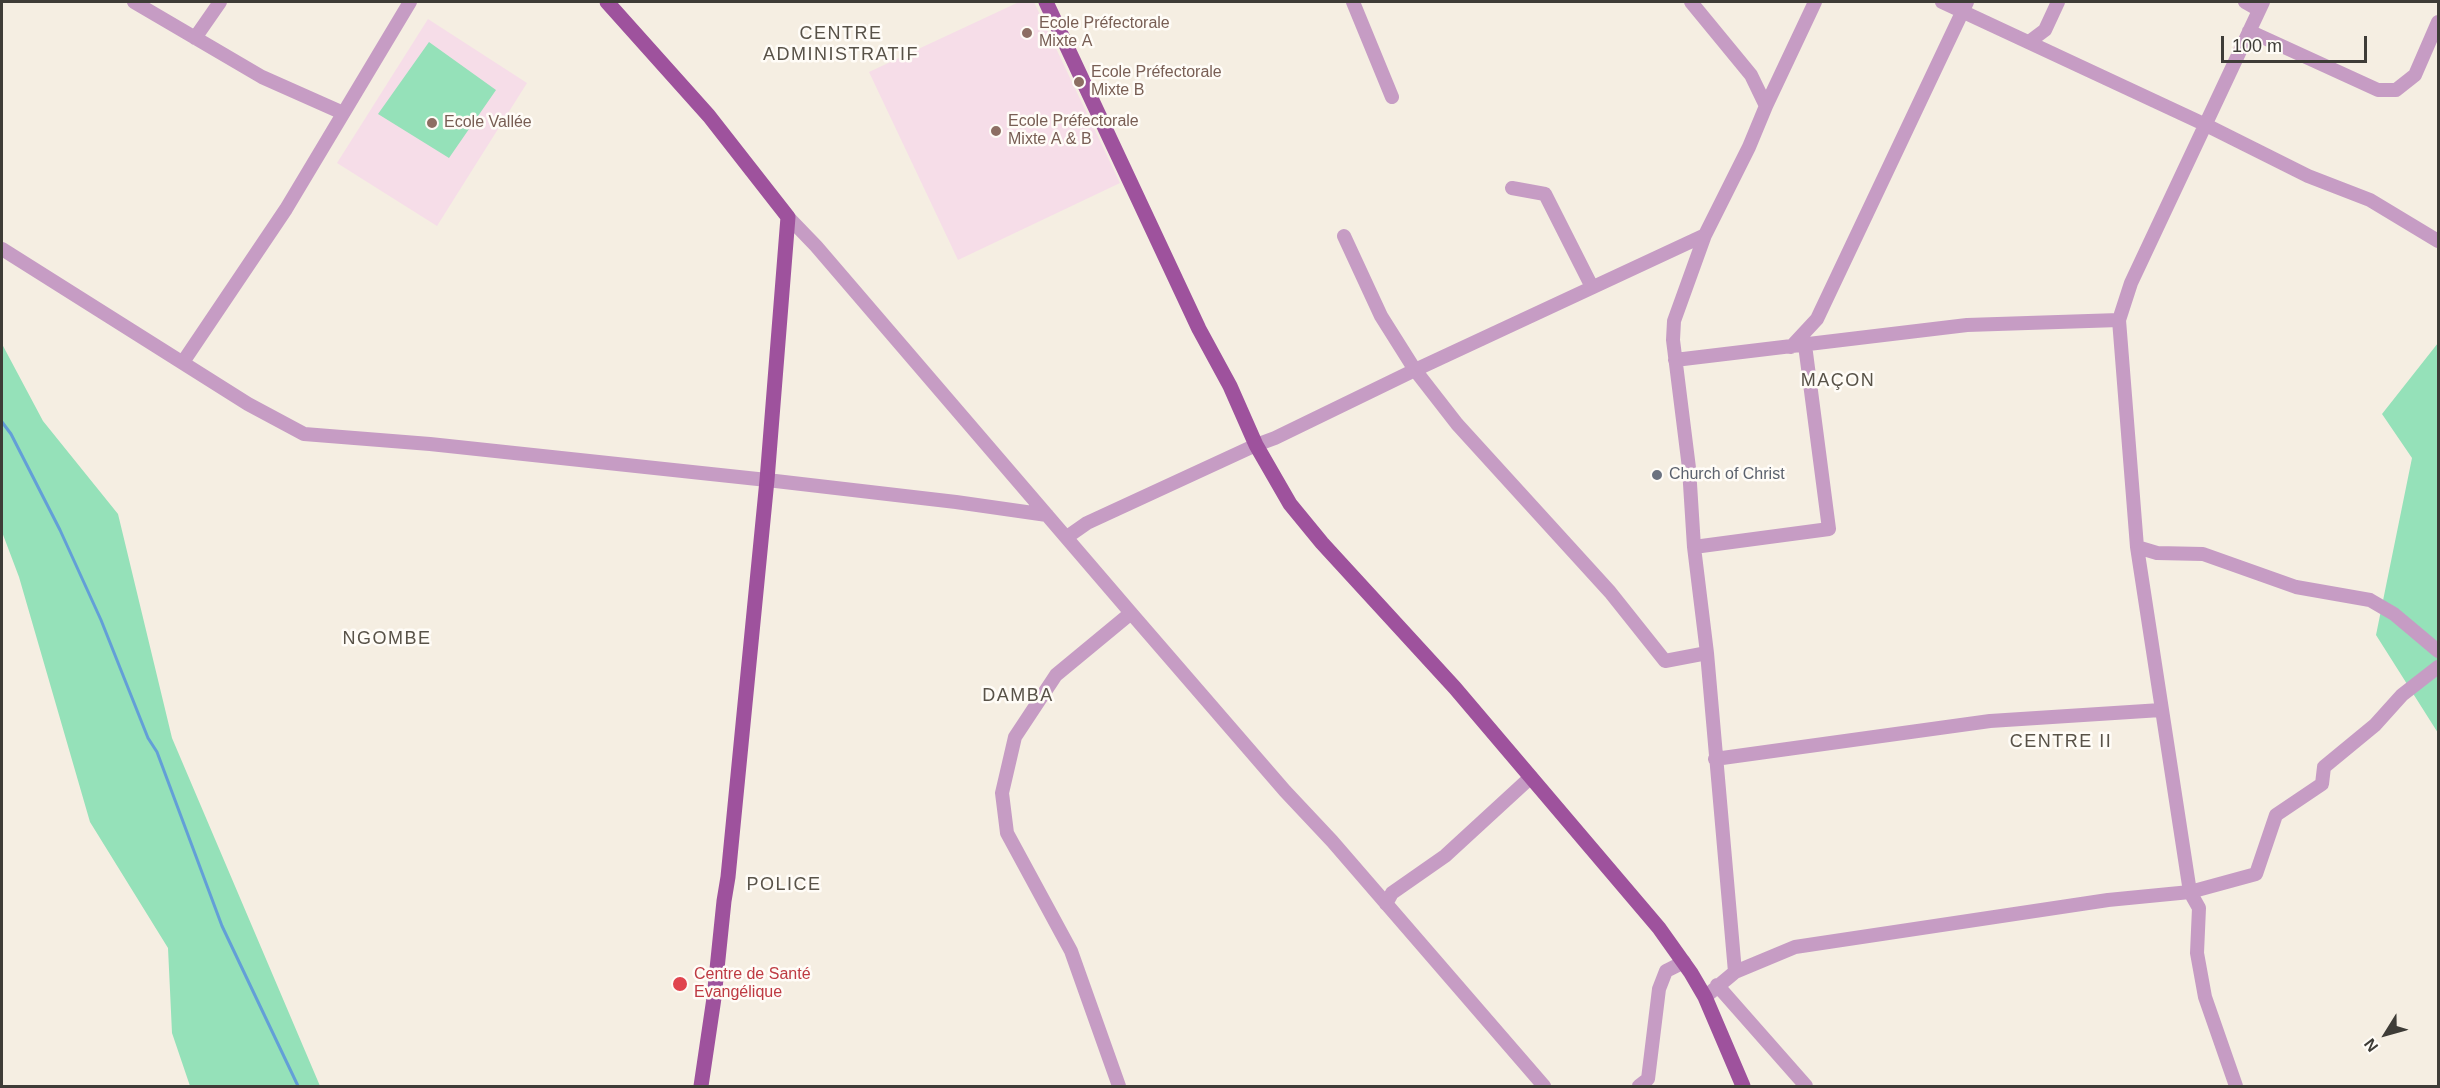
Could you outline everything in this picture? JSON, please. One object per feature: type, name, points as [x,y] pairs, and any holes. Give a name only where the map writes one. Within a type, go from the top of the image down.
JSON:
[{"type":"main road","points":[[607,2],[709,116],[788,217],[767,480],[728,877],[701,1086]]},
{"type":"main road","points":[[1046,2],[1092,105],[1199,329],[1230,386],[1256,445],[1290,504],[1455,688],[1659,928],[1684,962],[1705,997],[1743,1086]]},
{"type":"street","points":[[134,2],[262,77],[343,113]]},
{"type":"street","points":[[195,38],[220,2]]},
{"type":"street","points":[[183,362],[286,209],[410,2]]},
{"type":"street","points":[[1353,2],[1392,97]]},
{"type":"street","points":[[1692,2],[1750,75],[1766,105]]},
{"type":"street","points":[[1735,972],[1707,653],[1694,547],[1689,468],[1673,340],[1674,321],[1706,235],[1815,2]]},
{"type":"street","points":[[1942,2],[1965,6],[2029,42],[2206,125],[2308,176],[2370,200],[2439,241]]},
{"type":"street","points":[[2029,42],[2045,30],[2058,2]]},
{"type":"street","points":[[2236,1086],[2205,997],[2197,953],[2199,908],[2190,892],[2137,547],[2119,320],[2131,282],[2261,6],[2245,2]]},
{"type":"street","points":[[1694,547],[1829,530],[1798,346],[1817,319],[1965,6]]},
{"type":"street","points":[[2249,31],[2378,90],[2396,90],[2415,75],[2437,28]]},
{"type":"street","points":[[1512,188],[1545,194],[1592,287]]},
{"type":"street","points":[[788,217],[824,255],[1131,613],[1544,1086]]},
{"type":"street","points":[[1067,537],[1087,523],[1275,438],[1415,370],[1706,235]]},
{"type":"street","points":[[1344,236],[1381,316],[1415,370],[1457,424],[1610,592],[1665,660],[1707,653]]},
{"type":"street","points":[[2,249],[248,404],[304,434],[430,444],[767,480],[956,502],[1047,516]]},
{"type":"street","points":[[1675,360],[1967,325],[2119,320]]},
{"type":"street","points":[[2137,547],[2157,553],[2203,554],[2296,587],[2370,600],[2394,614],[2439,651]]},
{"type":"street","points":[[1119,1086],[1071,951],[1007,833],[1002,793],[1015,737],[1056,675],[1131,613]]},
{"type":"street","points":[[1705,997],[1735,972],[1768,956],[1795,947],[2108,900],[2190,892],[2256,874],[2276,815],[2322,784],[2324,767],[2375,725],[2402,695],[2439,667]]},
{"type":"street","points":[[1715,759],[1990,721],[2161,710]]},
{"type":"street","points":[[1386,904],[1392,893],[1445,856],[1531,777]]},
{"type":"street","points":[[1639,1086],[1648,1079],[1662,980],[1666,971],[1684,962]]},
{"type":"street","points":[[1718,985],[1806,1086]]},
{"type":"shaded area","name":"Ecole Préfectorale Mixte A & B","points":[[1019,2],[1034,2],[1120,183],[958,260],[869,72]]},
{"type":"shaded area","name":"Ecole Vallée","points":[[428,19],[527,83],[437,226],[337,163]]},
{"type":"green space","points":[[429,42],[496,90],[449,158],[378,114]]},
{"type":"green space","points":[[2438,343],[2438,733],[2376,635],[2412,458],[2382,414]]},
{"type":"green space","points":[[2,344],[43,421],[118,514],[172,738],[320,1086],[190,1086],[172,1033],[168,948],[90,822],[19,577],[2,532]]},
{"type":"waterway","points":[[2,422],[11,434],[60,530],[101,620],[148,738],[157,752],[222,926],[298,1086]]},
{"type":"place","name":"Ecole Préfectorale Mixte A","points":[[1027,33]]},
{"type":"place","name":"Ecole Préfectorale Mixte B","points":[[1079,82]]},
{"type":"place","name":"Ecole Vallée","points":[[432,123]]},
{"type":"place","name":"Ecole Préfectorale Mixte A & B","points":[[996,131]]},
{"type":"place","name":"Church of Christ","points":[[1657,475]]},
{"type":"place","name":"Centre de Santé Evangélique","points":[[680,984]]},
{"type":"district","name":"CENTRE ADMINISTRATIF","points":[[841,44]]},
{"type":"district","name":"MAÇON","points":[[1838,381]]},
{"type":"district","name":"NGOMBE","points":[[387,639]]},
{"type":"district","name":"DAMBA","points":[[1018,696]]},
{"type":"district","name":"CENTRE II","points":[[2061,742]]},
{"type":"district","name":"POLICE","points":[[784,885]]}]
